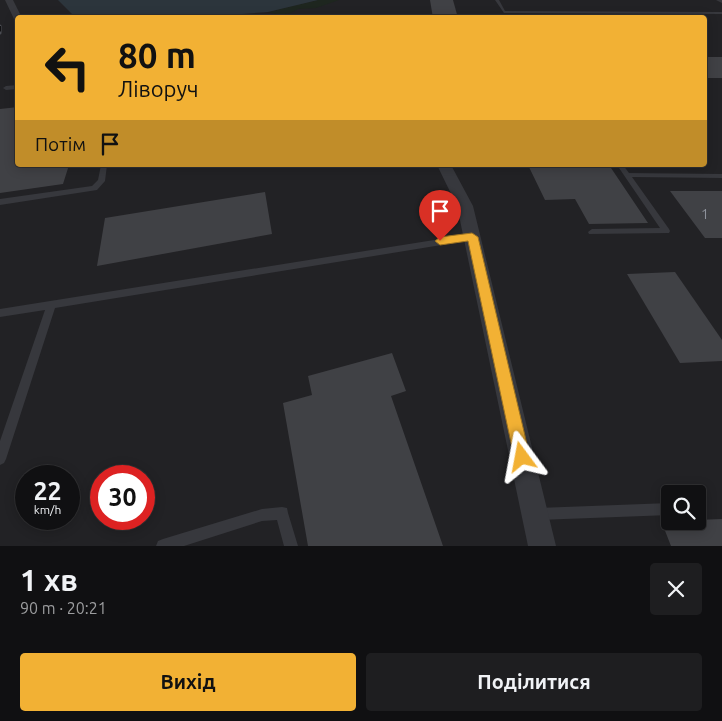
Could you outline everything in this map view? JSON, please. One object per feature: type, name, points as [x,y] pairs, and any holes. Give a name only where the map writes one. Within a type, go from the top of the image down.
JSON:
[{"type":"street","points":[[9,0],[16,15]]},
{"type":"street","points":[[445,167],[465,206],[542,546]]},
{"type":"lane","points":[[497,0],[504,12],[722,13]]},
{"type":"lane","points":[[718,0],[722,2]]},
{"type":"lane","points":[[6,88],[15,87]]},
{"type":"lane","points":[[0,202],[94,188],[101,181],[104,167]]},
{"type":"lane","points":[[592,232],[666,231],[621,167]]},
{"type":"lane","points":[[626,175],[722,176]]},
{"type":"lane","points":[[0,313],[472,237]]},
{"type":"lane","points":[[0,459],[51,305]]},
{"type":"lane","points":[[535,514],[661,509]]},
{"type":"lane","points":[[163,546],[262,515],[282,512],[291,546]]},
{"type":"shaded area","points":[[0,0],[722,0],[722,546],[0,546]]},
{"type":"shaded area","points":[[58,0],[318,0],[268,12],[229,15],[73,15]]},
{"type":"shaded area","points":[[318,0],[339,0],[316,8],[298,9],[291,13],[279,15],[268,12]]},
{"type":"building","points":[[430,0],[453,0],[457,15],[432,15]]},
{"type":"building","points":[[707,57],[722,57],[722,78],[707,78]]},
{"type":"building","points":[[15,107],[15,167],[68,167],[63,184],[0,193],[0,109]]},
{"type":"building","points":[[529,167],[610,167],[648,223],[589,224],[575,199],[545,200]]},
{"type":"building","points":[[670,191],[722,191],[722,238],[705,238]]},
{"type":"building","points":[[265,192],[272,234],[97,266],[105,218]]},
{"type":"building","points":[[675,272],[722,340],[722,361],[680,363],[627,274]]},
{"type":"building","points":[[392,353],[406,391],[391,396],[443,546],[308,546],[283,403],[312,395],[308,376]]},
{"type":"building","points":[[722,519],[722,546],[671,546],[665,530],[706,530],[706,520]]},
{"type":"railway","points":[[0,26],[0,33]]},
{"type":"route","points":[[440,241],[472,237],[522,457]]}]
